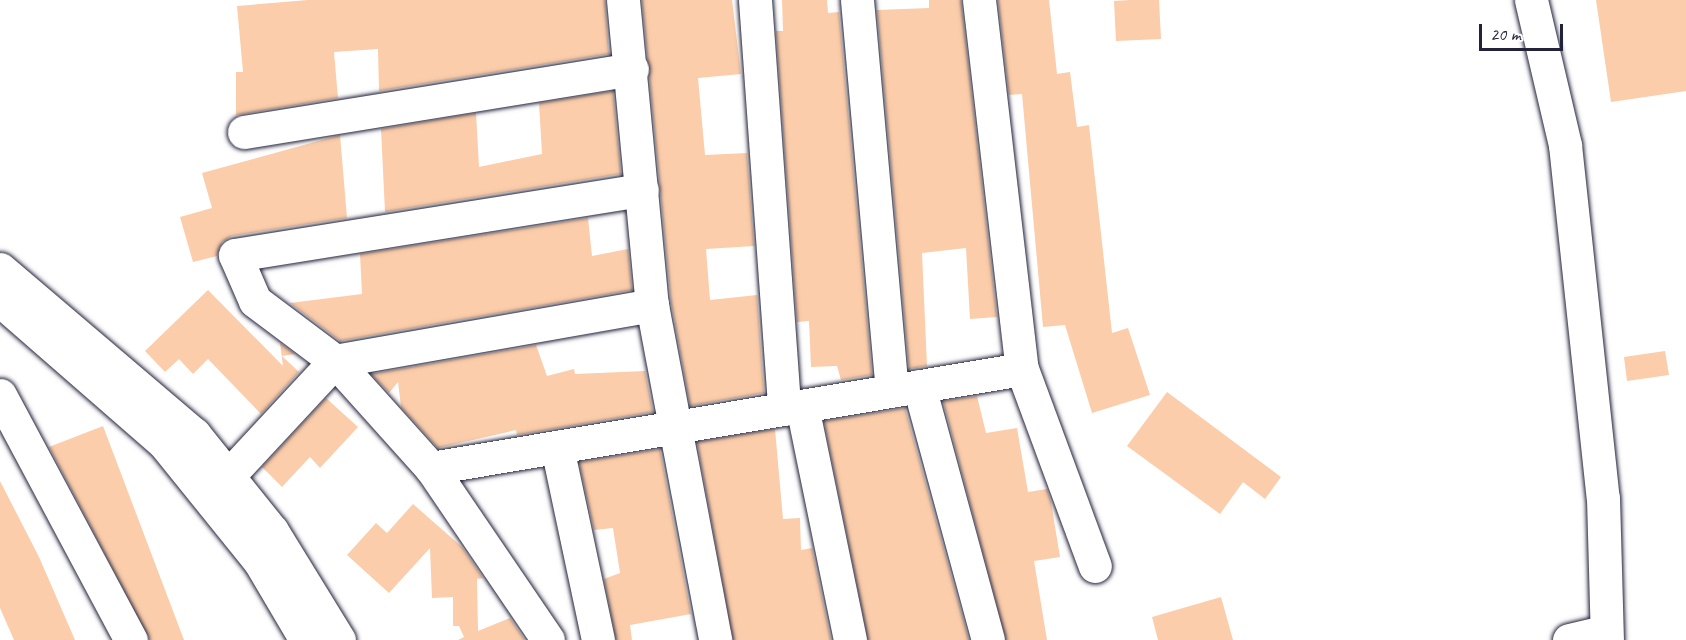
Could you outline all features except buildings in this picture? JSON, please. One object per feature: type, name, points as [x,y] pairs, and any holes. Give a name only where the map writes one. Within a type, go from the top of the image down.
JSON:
[{"type":"street","points":[[623,0],[632,69],[652,305],[673,428],[715,640]]},
{"type":"street","points":[[755,0],[793,407],[850,640]]},
{"type":"street","points":[[857,0],[905,388],[988,640]]},
{"type":"street","points":[[979,0],[1022,369],[1095,566]]},
{"type":"street","points":[[1531,0],[1565,146],[1603,498],[1606,636],[1569,640]]},
{"type":"street","points":[[244,132],[632,69]]},
{"type":"street","points":[[548,640],[431,468],[335,361],[255,301],[235,255],[642,190]]},
{"type":"street","points":[[0,268],[154,398],[230,474],[339,640]]},
{"type":"street","points":[[0,300],[164,443],[260,562],[306,640]]},
{"type":"street","points":[[230,474],[335,361],[652,305]]},
{"type":"street","points":[[431,468],[1022,369]]},
{"type":"street","points":[[0,396],[131,640]]},
{"type":"street","points":[[556,447],[598,640]]}]
